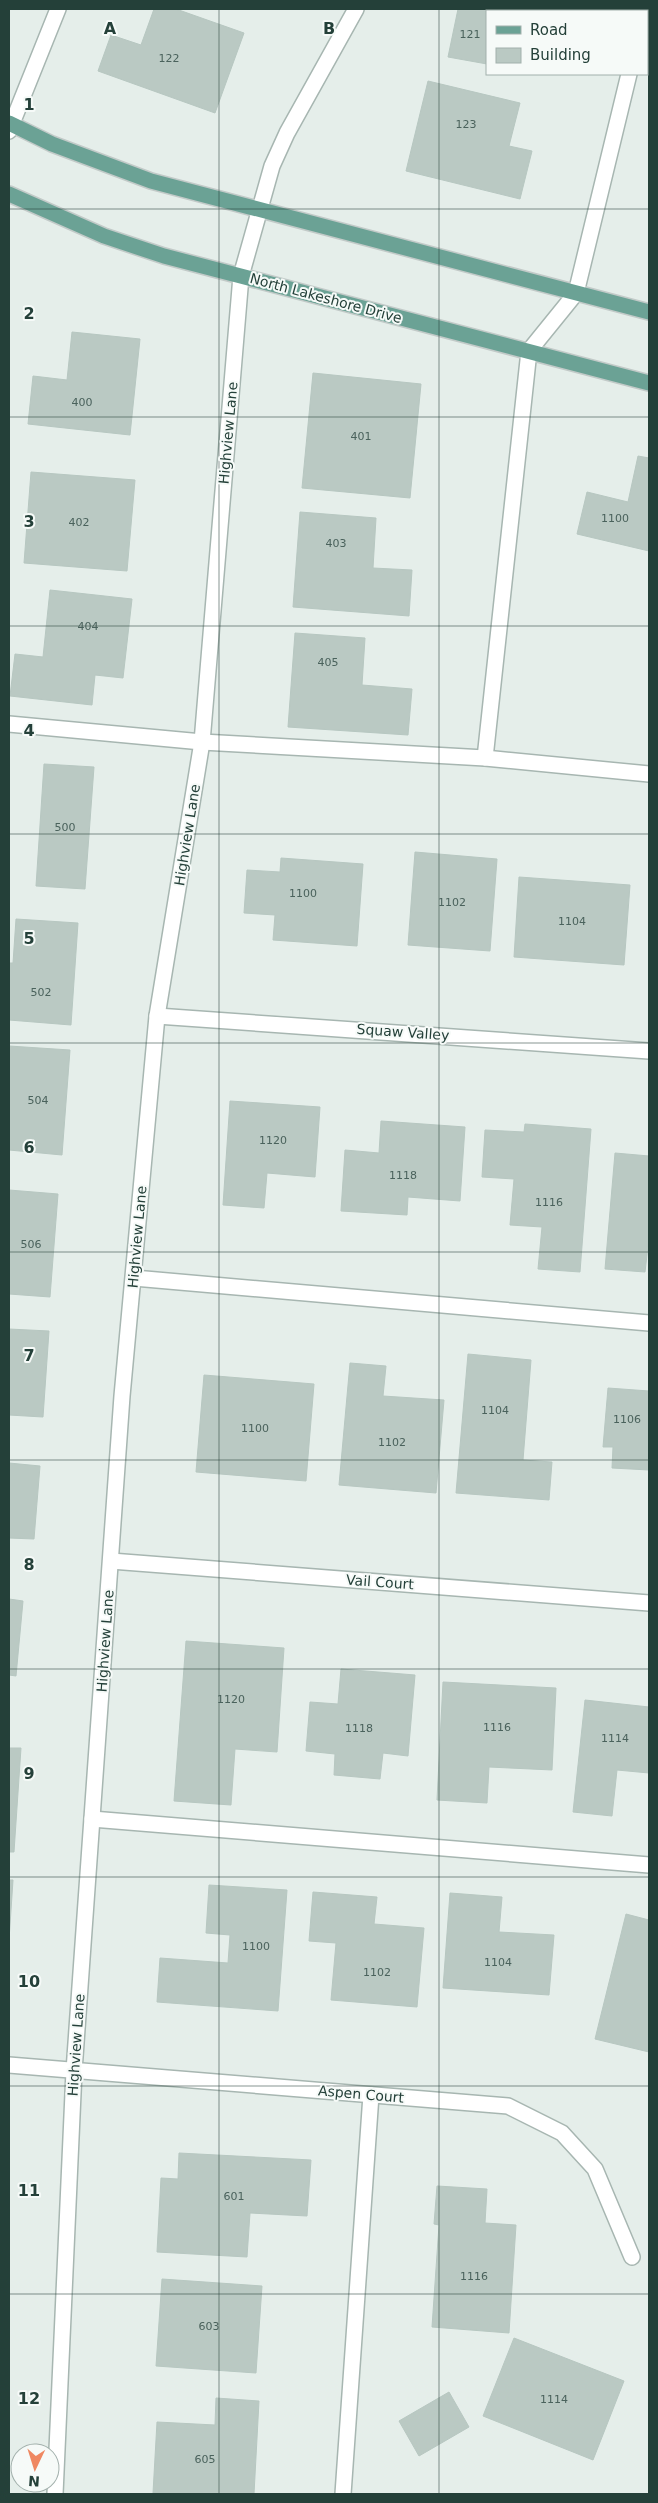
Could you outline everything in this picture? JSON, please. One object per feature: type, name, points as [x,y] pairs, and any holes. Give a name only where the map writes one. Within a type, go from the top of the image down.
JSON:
[{"type":"main road","points":[[10,126],[143,178],[649,312]]},
{"type":"main road","name":"North Lakeshore Drive","points":[[9,194],[104,236],[164,256],[649,383]]},
{"type":"street","points":[[10,126],[58,9]]},
{"type":"street","name":"Highview Lane","points":[[55,2494],[74,2070],[122,1396],[157,1016],[202,742],[241,276],[258,210],[272,166],[287,133],[356,9]]},
{"type":"street","points":[[485,758],[529,351],[576,293],[629,75]]},
{"type":"street","points":[[9,724],[202,742],[485,758],[649,774]]},
{"type":"street","name":"Squaw Valley","points":[[157,1016],[649,1051]]},
{"type":"street","points":[[134,1278],[649,1323]]},
{"type":"street","name":"Vail Court","points":[[111,1561],[649,1604]]},
{"type":"street","points":[[92,1819],[649,1865]]},
{"type":"street","name":"Aspen Court","points":[[9,2065],[508,2106],[562,2133],[595,2169],[632,2257]]},
{"type":"street","points":[[344,2494],[371,2095]]},
{"type":"building","points":[[154,9],[176,9],[244,33],[215,113],[98,71],[111,35],[141,45]]},
{"type":"building","points":[[458,9],[544,9],[486,10],[486,64],[448,57]]},
{"type":"building","points":[[428,81],[520,103],[509,146],[532,151],[520,199],[406,171]]},
{"type":"building","points":[[72,332],[140,339],[130,435],[28,424],[33,376],[67,380]]},
{"type":"building","points":[[313,373],[421,384],[410,498],[302,488]]},
{"type":"building","points":[[638,456],[649,458],[649,551],[577,534],[587,492],[628,502]]},
{"type":"building","points":[[31,472],[135,480],[127,571],[24,563]]},
{"type":"building","points":[[300,512],[376,518],[373,568],[412,570],[409,616],[293,607]]},
{"type":"building","points":[[50,590],[132,599],[123,678],[95,675],[92,705],[10,696],[15,654],[43,657]]},
{"type":"building","points":[[295,633],[365,638],[362,685],[412,689],[408,735],[288,727]]},
{"type":"building","points":[[44,764],[94,767],[85,889],[36,886]]},
{"type":"building","points":[[415,852],[497,859],[490,951],[408,945]]},
{"type":"building","points":[[281,858],[363,864],[357,946],[273,940],[275,915],[244,913],[247,870],[280,872]]},
{"type":"building","points":[[519,877],[630,885],[624,965],[514,957]]},
{"type":"building","points":[[16,919],[78,923],[71,1025],[9,1020],[9,963],[13,963]]},
{"type":"building","points":[[9,1046],[70,1050],[62,1155],[9,1150]]},
{"type":"building","points":[[230,1101],[320,1107],[315,1177],[267,1173],[264,1208],[223,1205]]},
{"type":"building","points":[[381,1121],[465,1127],[460,1201],[408,1197],[407,1215],[341,1211],[345,1150],[379,1153]]},
{"type":"building","points":[[525,1124],[591,1129],[580,1272],[538,1269],[542,1227],[510,1225],[514,1179],[482,1177],[485,1130],[524,1132]]},
{"type":"building","points":[[615,1153],[649,1156],[649,1238],[645,1272],[605,1269]]},
{"type":"building","points":[[9,1190],[58,1194],[50,1297],[9,1294]]},
{"type":"building","points":[[9,1329],[49,1331],[43,1417],[9,1415]]},
{"type":"building","points":[[468,1354],[531,1360],[523,1460],[552,1462],[549,1500],[456,1493]]},
{"type":"building","points":[[350,1363],[386,1366],[383,1396],[444,1400],[436,1493],[339,1485]]},
{"type":"building","points":[[204,1375],[314,1384],[306,1481],[196,1472]]},
{"type":"building","points":[[608,1388],[649,1391],[649,1470],[612,1468],[613,1447],[603,1447]]},
{"type":"building","points":[[9,1463],[40,1466],[34,1539],[9,1538]]},
{"type":"building","points":[[9,1599],[23,1601],[16,1676],[9,1675]]},
{"type":"building","points":[[186,1641],[284,1648],[277,1752],[235,1749],[231,1805],[174,1801]]},
{"type":"building","points":[[341,1669],[415,1675],[408,1756],[383,1753],[380,1779],[334,1775],[335,1754],[306,1751],[310,1702],[338,1704]]},
{"type":"building","points":[[443,1682],[556,1688],[552,1770],[489,1767],[487,1803],[437,1800]]},
{"type":"building","points":[[585,1700],[649,1707],[649,1773],[617,1770],[612,1816],[573,1812]]},
{"type":"building","points":[[9,1748],[21,1748],[14,1852],[9,1852]]},
{"type":"building","points":[[9,1880],[13,1880],[9,1940]]},
{"type":"building","points":[[209,1885],[287,1890],[278,2011],[157,2002],[160,1958],[228,1963],[230,1935],[206,1933]]},
{"type":"building","points":[[313,1892],[377,1897],[374,1924],[424,1928],[417,2007],[331,2000],[336,1943],[309,1941]]},
{"type":"building","points":[[450,1893],[502,1897],[499,1932],[554,1935],[549,1995],[443,1988]]},
{"type":"building","points":[[626,1914],[649,1920],[649,2052],[595,2039]]},
{"type":"building","points":[[179,2153],[311,2160],[307,2216],[250,2213],[247,2257],[157,2252],[161,2178],[178,2179]]},
{"type":"building","points":[[437,2186],[487,2189],[485,2223],[516,2225],[509,2333],[432,2327],[439,2225],[434,2224]]},
{"type":"building","points":[[162,2279],[262,2286],[256,2373],[156,2366]]},
{"type":"building","points":[[514,2338],[624,2381],[593,2460],[483,2416]]},
{"type":"building","points":[[449,2392],[469,2427],[419,2456],[399,2421]]},
{"type":"building","points":[[216,2398],[259,2401],[254,2494],[153,2493],[157,2422],[215,2425]]}]
